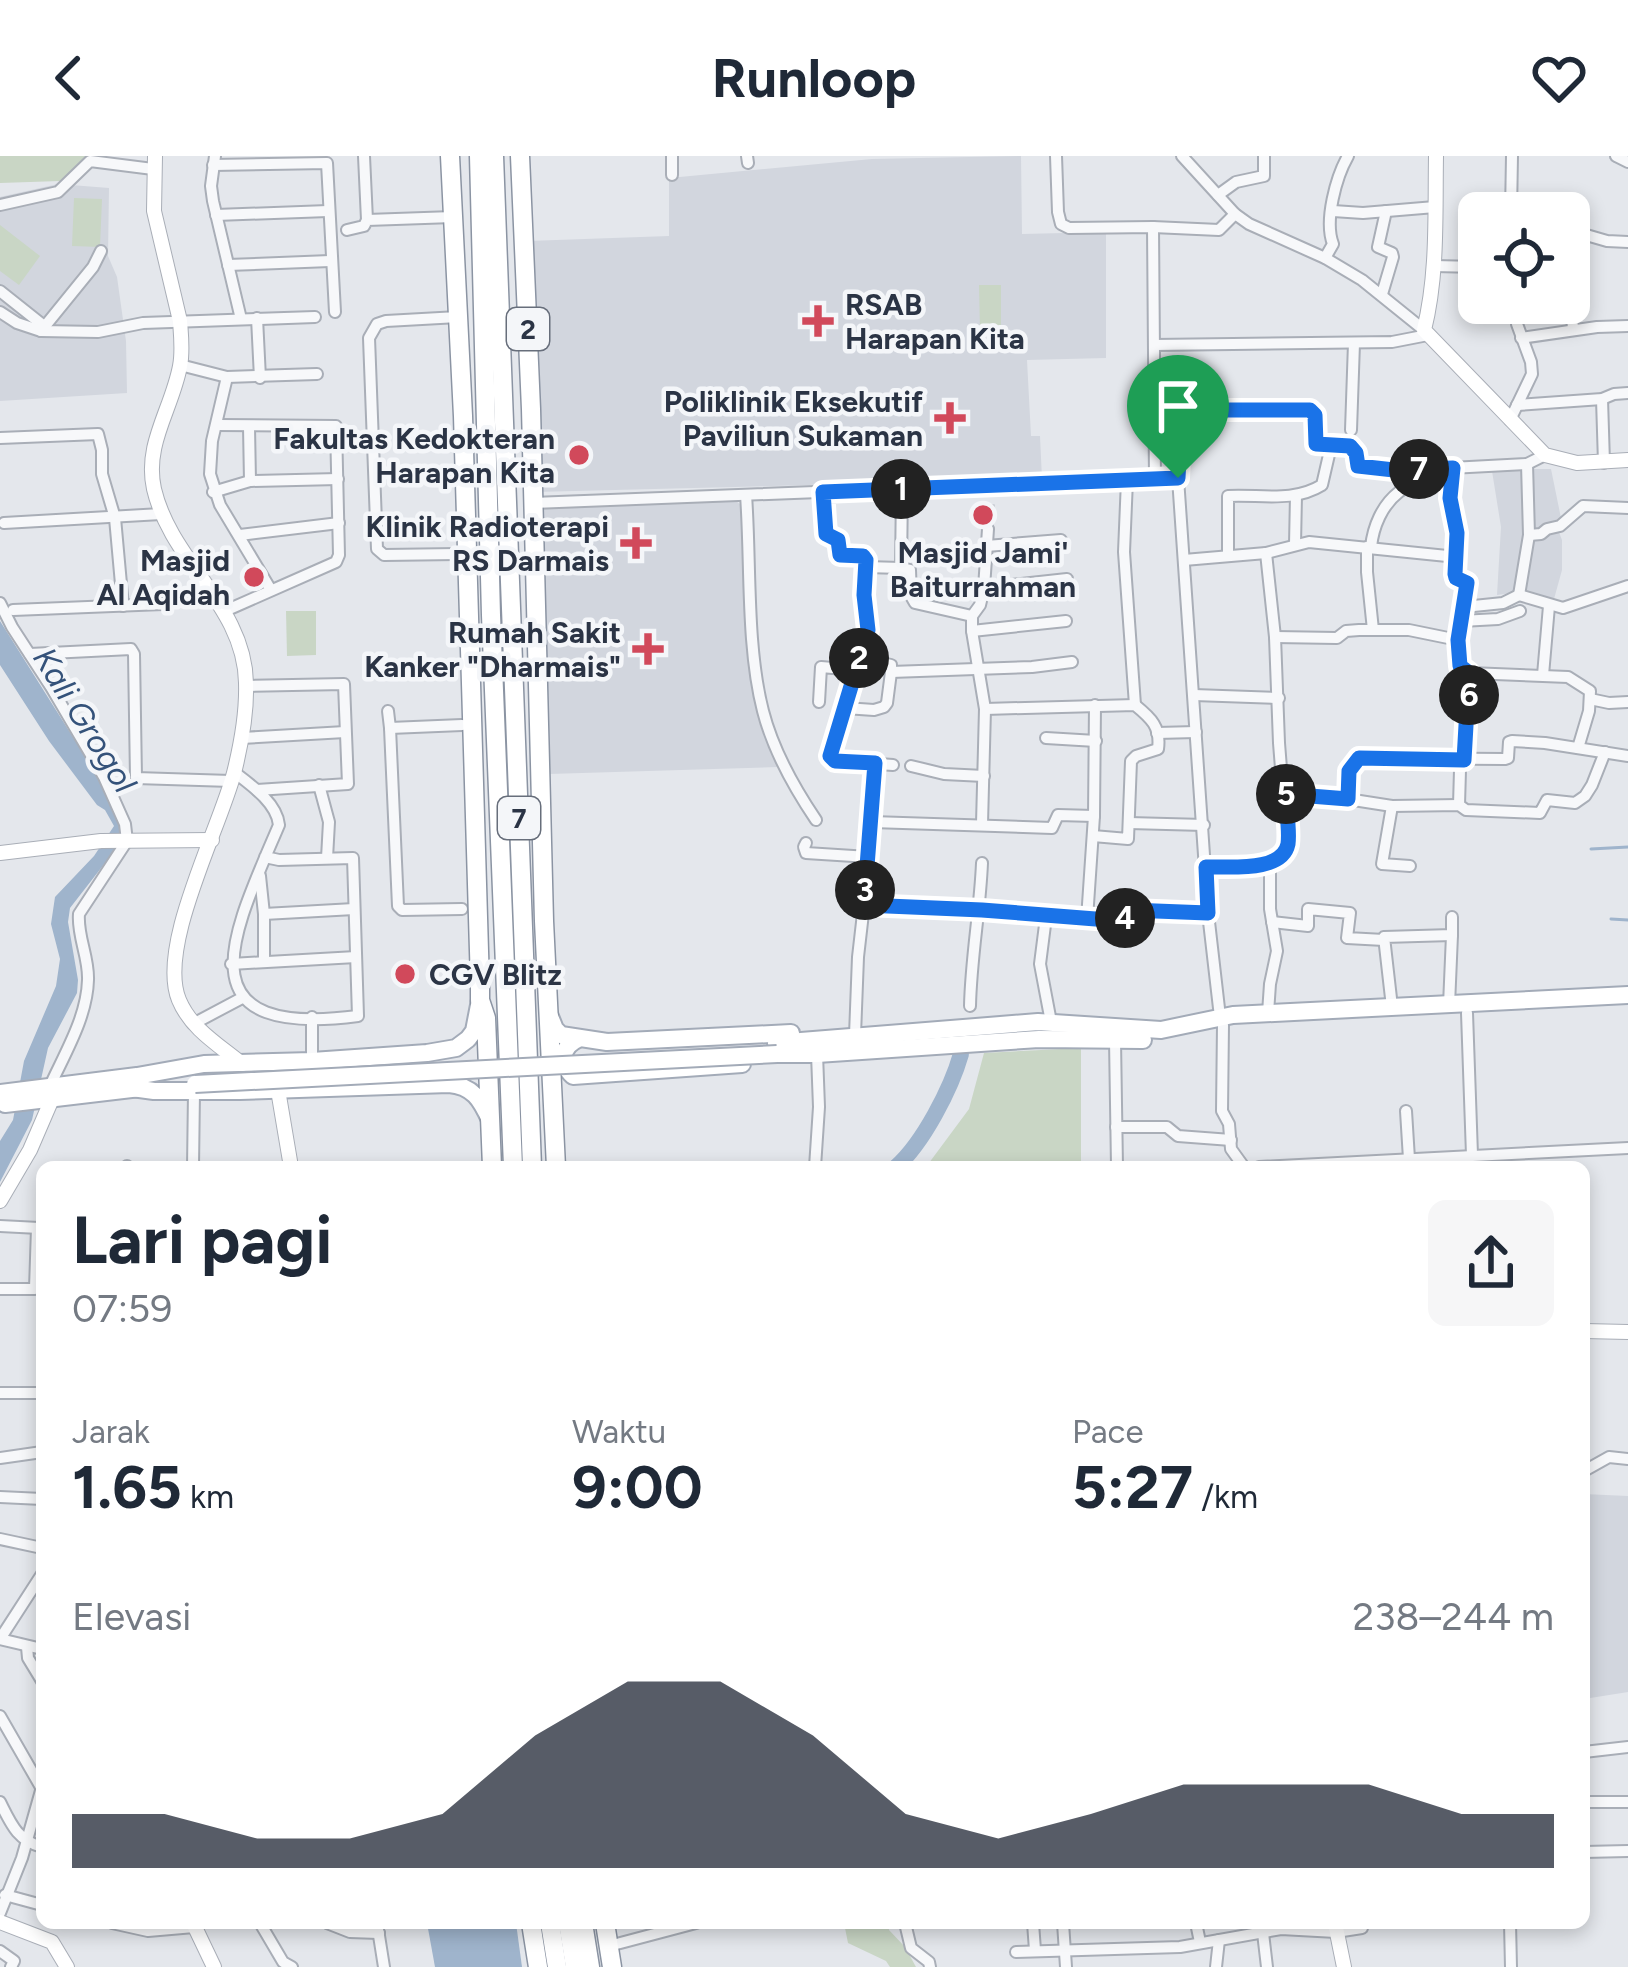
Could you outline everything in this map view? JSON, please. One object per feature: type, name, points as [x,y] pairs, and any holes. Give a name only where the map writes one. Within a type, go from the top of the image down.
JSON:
[{"type":"highway","points":[[450,156],[463,416],[470,914]]},
{"type":"highway","points":[[467,156],[482,301]]},
{"type":"highway","name":"7","points":[[479,156],[502,314],[513,1161]]},
{"type":"highway","name":"7","points":[[494,156],[482,301],[532,1161]]},
{"type":"highway","points":[[502,314],[510,278],[507,156]]},
{"type":"highway","name":"2","points":[[520,156],[556,1161]]},
{"type":"highway","points":[[463,416],[454,437],[465,640],[462,725],[469,909],[486,1018],[492,1161]]},
{"type":"highway","points":[[506,469],[521,534],[537,711]]},
{"type":"highway","points":[[531,1929],[538,1967]]},
{"type":"highway","points":[[551,1929],[557,1967]]},
{"type":"highway","points":[[569,1929],[575,1967]]},
{"type":"highway","points":[[584,1929],[590,1967]]},
{"type":"highway","points":[[606,1929],[613,1967]]},
{"type":"main road","points":[[578,1040],[563,1056],[573,1076],[1039,1040],[1162,1038],[1221,1021],[1628,999]]},
{"type":"main road","points":[[197,1078],[242,1064],[456,1048],[474,1031],[480,1000]]},
{"type":"main road","points":[[548,1008],[557,1033],[578,1040],[808,1033],[827,1037]]},
{"type":"main road","points":[[6,1098],[134,1082],[776,1049],[827,1037],[1051,1022],[1161,1030],[1268,1013],[1458,1009]]},
{"type":"main road","points":[[776,1049],[814,1058]]},
{"type":"main road","points":[[433,1052],[445,1071],[437,1084]]},
{"type":"main road","points":[[554,1109],[562,1091],[581,1075]]},
{"type":"main road","points":[[197,1078],[278,1090],[460,1085],[481,1100],[490,1120]]},
{"type":"street","points":[[346,230],[364,226],[367,220],[364,156]]},
{"type":"street","points":[[672,156],[673,175]]},
{"type":"street","points":[[1056,156],[1058,212],[1061,224],[1069,228],[1219,230],[1235,214]]},
{"type":"street","points":[[1182,156],[1235,214],[1325,258],[1382,294],[1513,413],[1545,455],[1562,461],[1628,460]]},
{"type":"street","points":[[1218,195],[1236,182],[1264,176],[1264,156]]},
{"type":"street","points":[[1325,258],[1334,244],[1330,236],[1332,195],[1348,156]]},
{"type":"street","points":[[1426,332],[1434,266],[1436,156]]},
{"type":"street","points":[[1511,192],[1512,156]]},
{"type":"street","points":[[1616,156],[1628,162]]},
{"type":"street","points":[[241,319],[211,186],[214,160],[327,163],[335,312]]},
{"type":"street","points":[[0,205],[58,192],[89,161],[154,163],[157,230],[180,321],[180,365],[153,447],[152,474],[161,514],[175,542],[225,611],[241,645],[247,686],[233,776],[180,930],[176,991],[197,1028],[242,1064]]},
{"type":"street","points":[[1333,211],[1436,207]]},
{"type":"street","points":[[216,215],[328,211]]},
{"type":"street","points":[[1382,294],[1393,257],[1378,247],[1387,211]]},
{"type":"street","points":[[367,220],[453,217]]},
{"type":"street","points":[[1153,227],[1155,479]]},
{"type":"street","points":[[1590,236],[1628,242]]},
{"type":"street","points":[[42,328],[93,268],[101,250]]},
{"type":"street","points":[[228,265],[330,261]]},
{"type":"street","points":[[1434,266],[1458,267]]},
{"type":"street","points":[[0,291],[42,328]]},
{"type":"street","points":[[0,313],[17,323],[42,328],[98,332],[140,323],[315,317]]},
{"type":"street","points":[[457,554],[384,554],[377,549],[369,338],[377,324],[386,321],[458,317]]},
{"type":"street","points":[[257,318],[260,378]]},
{"type":"street","points":[[1513,413],[1532,374],[1519,324]]},
{"type":"street","points":[[1573,324],[1574,331]]},
{"type":"street","points":[[1521,338],[1628,326]]},
{"type":"street","points":[[1154,345],[1392,342],[1426,332]]},
{"type":"street","points":[[1351,430],[1354,343]]},
{"type":"street","points":[[180,365],[227,377],[317,374]]},
{"type":"street","points":[[227,377],[210,457],[213,491],[271,590]]},
{"type":"street","points":[[1513,413],[1628,393]]},
{"type":"street","points":[[1602,399],[1604,463]]},
{"type":"street","points":[[1240,1161],[1222,1111],[1221,1021],[1208,913],[1178,478],[1181,418],[1187,412],[1310,410],[1315,415],[1316,444],[1350,446],[1364,469],[1527,464],[1545,455]]},
{"type":"street","points":[[218,425],[337,426],[336,562],[225,611]]},
{"type":"street","points":[[249,427],[250,481]]},
{"type":"street","points":[[0,438],[98,434],[102,474],[116,518],[123,606]]},
{"type":"street","points":[[1228,556],[1228,496],[1296,495],[1320,488],[1331,446]]},
{"type":"street","points":[[1520,596],[1529,535],[1527,464]]},
{"type":"street","points":[[1453,468],[1450,498],[1457,533],[1456,578],[1467,583],[1458,640],[1460,666],[1469,673],[1568,677],[1590,691],[1578,748]]},
{"type":"street","points":[[1373,630],[1366,572],[1373,530],[1393,498],[1420,469]]},
{"type":"street","points":[[533,503],[1178,478]]},
{"type":"street","points":[[213,491],[250,481],[338,479]]},
{"type":"street","points":[[1127,480],[1124,552],[1135,705]]},
{"type":"street","points":[[989,485],[990,501]]},
{"type":"street","points":[[901,568],[902,489]]},
{"type":"street","points":[[823,492],[826,534],[838,540],[840,555],[866,560],[868,630],[831,759],[893,765]]},
{"type":"street","points":[[746,495],[754,657],[763,712],[788,776],[815,820]]},
{"type":"street","points":[[1295,545],[1296,495]]},
{"type":"street","points":[[1529,535],[1560,526],[1583,506],[1628,508]]},
{"type":"street","points":[[4,523],[161,514]]},
{"type":"street","points":[[240,535],[339,523]]},
{"type":"street","points":[[982,824],[987,709],[972,616],[984,587],[988,529]]},
{"type":"street","points":[[986,546],[1060,540]]},
{"type":"street","points":[[1184,560],[1330,543],[1456,557]]},
{"type":"street","points":[[1206,867],[1270,865],[1288,844],[1276,637],[1265,553]]},
{"type":"street","points":[[866,567],[910,570],[915,603],[972,616]]},
{"type":"street","points":[[984,587],[1067,579]]},
{"type":"street","points":[[1462,614],[1520,596],[1568,608],[1628,586]]},
{"type":"street","points":[[0,603],[104,777],[125,824],[125,841],[80,914],[88,962],[82,1016],[48,1093],[30,1150],[0,1201]]},
{"type":"street","points":[[14,610],[163,604]]},
{"type":"street","points":[[1543,675],[1549,606]]},
{"type":"street","points":[[1462,614],[1498,619],[1520,611]]},
{"type":"street","points":[[972,631],[1066,621]]},
{"type":"street","points":[[1276,637],[1337,638],[1351,630],[1373,630],[1458,640]]},
{"type":"street","points":[[30,654],[131,649],[136,778],[233,776],[257,790],[279,818]]},
{"type":"street","points":[[891,672],[1072,662]]},
{"type":"street","points":[[819,702],[821,667],[891,665],[884,707],[845,708]]},
{"type":"street","points":[[1460,805],[1469,673]]},
{"type":"street","points":[[247,686],[344,684],[348,784],[257,790]]},
{"type":"street","points":[[1194,695],[1279,698]]},
{"type":"street","points":[[1590,699],[1628,701]]},
{"type":"street","points":[[1087,919],[1095,705]]},
{"type":"street","points":[[987,709],[1135,705],[1153,720],[1158,749],[1131,760],[1127,839],[1093,836]]},
{"type":"street","points":[[388,711],[398,906],[470,914]]},
{"type":"street","points":[[390,728],[462,725]]},
{"type":"street","points":[[241,737],[345,732]]},
{"type":"street","points":[[1157,733],[1196,732]]},
{"type":"street","points":[[1046,738],[1096,741]]},
{"type":"street","points":[[1348,799],[1349,771],[1359,758],[1507,759],[1510,741],[1628,755]]},
{"type":"street","points":[[1285,794],[1392,806],[1460,805],[1466,810],[1540,813],[1546,800],[1576,803],[1585,796],[1605,752]]},
{"type":"street","points":[[855,1035],[875,763]]},
{"type":"street","points":[[911,766],[984,776]]},
{"type":"street","points":[[319,785],[328,822],[327,858]]},
{"type":"street","points":[[265,857],[353,858],[358,1016],[268,1014],[242,998],[233,978],[236,937],[289,787]]},
{"type":"street","points":[[1392,806],[1382,864],[1410,866]]},
{"type":"street","points":[[872,822],[1052,828],[1058,815],[1094,816]]},
{"type":"street","points":[[1130,824],[1204,825]]},
{"type":"street","points":[[0,853],[101,841],[212,840]]},
{"type":"street","points":[[806,843],[806,853],[869,857]]},
{"type":"street","points":[[970,1006],[982,863]]},
{"type":"street","points":[[1268,1013],[1277,961],[1270,865]]},
{"type":"street","points":[[260,873],[264,961]]},
{"type":"street","points":[[864,905],[1121,921],[1130,910],[1208,913]]},
{"type":"street","points":[[264,914],[354,909]]},
{"type":"street","points":[[1272,922],[1308,926],[1308,909],[1350,913],[1347,938],[1452,934]]},
{"type":"street","points":[[1046,916],[1040,964],[1051,1022]]},
{"type":"street","points":[[1451,917],[1458,1009],[1470,1035],[1472,1155]]},
{"type":"street","points":[[1384,940],[1392,1007]]},
{"type":"street","points":[[231,964],[356,957]]},
{"type":"street","points":[[197,1028],[242,998]]},
{"type":"street","points":[[312,1017],[312,1061]]},
{"type":"street","points":[[193,1161],[197,1028]]},
{"type":"street","points":[[1115,1040],[1117,1161]]},
{"type":"street","points":[[814,1058],[819,1107],[814,1161]]},
{"type":"street","points":[[278,1090],[290,1161]]},
{"type":"street","points":[[1406,1111],[1408,1159]]},
{"type":"street","points":[[1116,1127],[1166,1127],[1178,1136],[1231,1140]]},
{"type":"street","points":[[1370,1161],[1628,1148]]},
{"type":"street","points":[[0,1226],[36,1228]]},
{"type":"street","points":[[0,1292],[35,1289],[36,1277]]},
{"type":"street","points":[[0,1292],[36,1293]]},
{"type":"street","points":[[1590,1331],[1628,1331]]},
{"type":"street","points":[[0,1393],[36,1393]]},
{"type":"street","points":[[0,1458],[36,1453]]},
{"type":"street","points":[[1590,1468],[1609,1457],[1628,1459]]},
{"type":"street","points":[[0,1497],[36,1499]]},
{"type":"street","points":[[0,1539],[36,1547]]},
{"type":"street","points":[[36,1591],[0,1639],[36,1648]]},
{"type":"street","points":[[0,1605],[16,1613]]},
{"type":"street","points":[[27,1647],[36,1671]]},
{"type":"street","points":[[0,1716],[36,1779]]},
{"type":"street","points":[[1590,1751],[1628,1747]]},
{"type":"street","points":[[0,1802],[26,1843],[36,1846]]},
{"type":"street","points":[[1590,1802],[1628,1802]]},
{"type":"street","points":[[36,1809],[3,1894],[0,1917],[52,1942],[67,1967]]},
{"type":"street","points":[[1590,1852],[1628,1851]]},
{"type":"street","points":[[3,1894],[36,1902]]},
{"type":"street","points":[[196,1929],[214,1967]]},
{"type":"street","points":[[264,1929],[283,1962],[292,1967]]},
{"type":"street","points":[[378,1929],[384,1967]]},
{"type":"street","points":[[609,1946],[673,1929]]},
{"type":"street","points":[[906,1929],[911,1948],[930,1967]]},
{"type":"street","points":[[1033,1929],[1035,1951]]},
{"type":"street","points":[[1063,1929],[1066,1967]]},
{"type":"street","points":[[1197,1929],[1199,1942]]},
{"type":"street","points":[[1016,1952],[1180,1947],[1281,1929]]},
{"type":"street","points":[[1336,1929],[1344,1967]]},
{"type":"street","points":[[1510,1929],[1511,1967]]},
{"type":"street","points":[[1263,1933],[1268,1967]]},
{"type":"street","points":[[1216,1967],[1219,1940]]},
{"type":"street","points":[[0,1951],[14,1960],[11,1967]]},
{"type":"shaded area","name":"RSAB Harapan Kita","points":[[1021,156],[1022,234],[1106,232],[1106,358],[1027,360],[1031,436],[1040,436],[1042,479],[535,492],[528,241],[669,236],[669,178],[872,159]]},
{"type":"shaded area","points":[[58,184],[109,188],[108,256],[117,277],[126,341],[127,393],[0,401],[0,197]]},
{"type":"shaded area","points":[[1551,469],[1562,523],[1557,527],[1562,570],[1554,599],[1518,592],[1497,595],[1501,527],[1492,471]]},
{"type":"shaded area","name":"Rumah Sakit Kanker \"Dharmais\"","points":[[735,500],[743,507],[753,681],[778,767],[549,774],[545,594],[537,511],[543,507]]},
{"type":"shaded area","points":[[1590,1494],[1628,1496],[1628,1692],[1590,1698]]},
{"type":"green space","points":[[0,156],[89,156],[60,181],[0,183]]},
{"type":"green space","points":[[74,198],[102,199],[100,247],[72,246]]},
{"type":"green space","points":[[0,225],[40,256],[19,285],[0,271]]},
{"type":"green space","points":[[979,285],[1001,285],[1001,330],[980,331]]},
{"type":"green space","points":[[286,611],[316,611],[316,655],[287,656]]},
{"type":"green space","points":[[1081,1048],[1081,1161],[930,1161],[969,1109],[984,1053]]},
{"type":"green space","points":[[845,1929],[889,1929],[916,1967],[890,1967],[848,1943]]},
{"type":"water","points":[[0,621],[110,796],[124,831],[119,845],[70,908],[77,993],[48,1048],[32,1120],[0,1182],[0,1141],[13,1120],[24,1061],[56,986],[60,959],[51,924],[55,897],[94,856],[114,826],[49,741],[0,665]]},
{"type":"water","points":[[428,1929],[517,1929],[522,1967],[435,1967]]},
{"type":"waterway","points":[[1591,849],[1628,847]]},
{"type":"waterway","points":[[1611,919],[1628,920]]},
{"type":"waterway","points":[[901,1161],[935,1115],[961,1054]]},
{"type":"tunnel","points":[[988,529],[990,501]]},
{"type":"place","name":"RSAB Harapan Kita","points":[[818,321]]},
{"type":"place","name":"Poliklinik Eksekutif Paviliun Sukaman","points":[[950,418]]},
{"type":"place","name":"Fakultas Kedokteran Harapan Kita","points":[[579,455]]},
{"type":"place","name":"Masjid Jami' Baiturrahman","points":[[983,515]]},
{"type":"place","name":"Klinik Radioterapi RS Darmais","points":[[636,543]]},
{"type":"place","name":"Masjid Al Aqidah","points":[[254,577]]},
{"type":"place","name":"Rumah Sakit Kanker \"Dharmais\"","points":[[648,649]]},
{"type":"place","name":"CGV Blitz","points":[[405,974]]},
{"type":"route","points":[[1198,410],[1310,410],[1315,415],[1316,444],[1350,446],[1364,469],[1453,468],[1455,574],[1467,583],[1458,640],[1460,666],[1469,673],[1464,760],[1359,758],[1349,771],[1348,799],[1285,794],[1288,844],[1283,854],[1270,865],[1206,867],[1208,913],[1130,910],[1121,921],[864,905],[875,763],[835,761],[830,756],[868,630],[866,560],[840,555],[838,540],[826,534],[823,492],[1178,478],[1181,418],[1198,410]]},
{"type":"water label","name":"Kali Grogol","points":[[85,720]]}]
